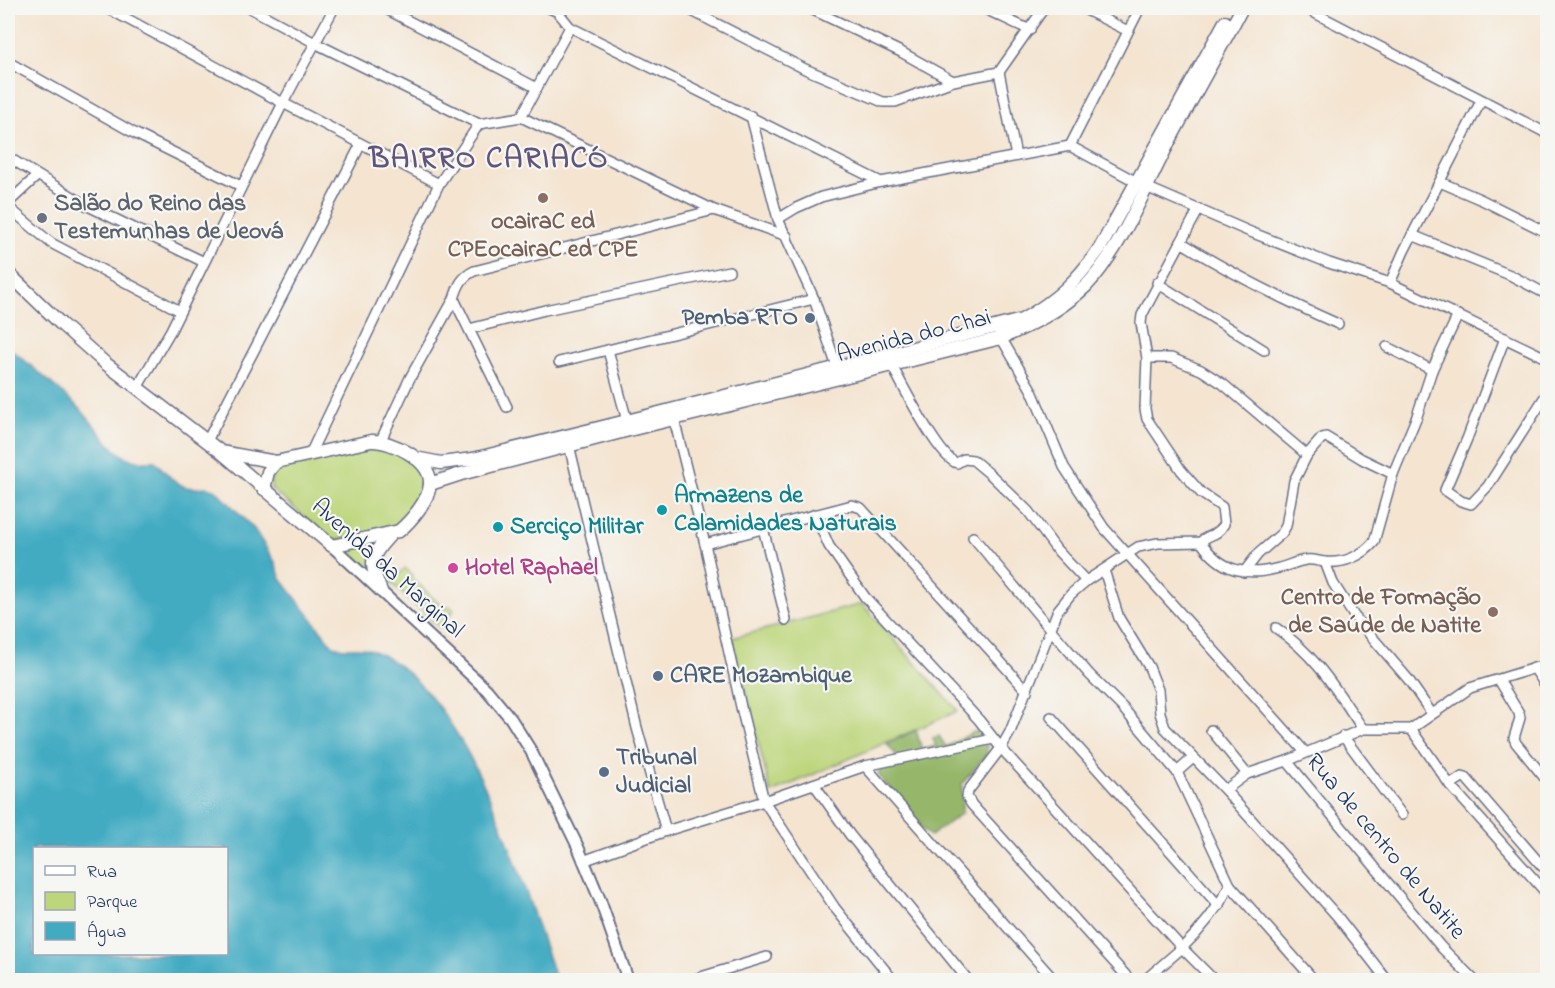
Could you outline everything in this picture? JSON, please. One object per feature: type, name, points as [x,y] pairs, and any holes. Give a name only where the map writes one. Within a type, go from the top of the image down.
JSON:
[{"type":"main road","name":"Avenida do Chai","points":[[1141,185],[1233,8]]},
{"type":"main road","name":"Avenida do Chai","points":[[430,484],[569,445],[891,364],[998,333],[1036,312],[1079,278],[1101,248],[1141,185],[1242,8]]},
{"type":"main road","name":"Avenida da Marginal","points":[[8,273],[61,324],[137,388],[222,452],[332,546]]},
{"type":"main road","name":"Avenida do Chai","points":[[381,440],[408,452],[415,458],[441,463],[456,462],[837,367],[998,333]]},
{"type":"main road","points":[[222,452],[276,462],[381,440]]},
{"type":"main road","points":[[332,546],[391,534],[406,525],[426,498],[430,484],[427,471],[415,458]]},
{"type":"main road","points":[[264,489],[268,472],[276,462]]},
{"type":"main road","points":[[381,591],[375,576],[373,560],[377,549],[391,534]]},
{"type":"street","points":[[107,8],[439,184]]},
{"type":"street","points":[[250,8],[315,43],[479,124],[521,117],[714,210],[787,236]]},
{"type":"street","points":[[137,388],[180,311],[283,103],[334,8]]},
{"type":"street","points":[[384,8],[537,88]]},
{"type":"street","points":[[549,8],[558,10],[570,27],[881,182]]},
{"type":"street","points":[[686,8],[805,69],[875,100],[895,102],[953,81],[999,72],[1044,8]]},
{"type":"street","points":[[809,8],[901,52],[953,81]]},
{"type":"street","points":[[984,8],[1030,30]]},
{"type":"street","points":[[1082,8],[1128,32]]},
{"type":"street","points":[[1070,146],[1140,8]]},
{"type":"street","points":[[1305,8],[1548,134]]},
{"type":"street","points":[[521,117],[570,27]]},
{"type":"street","points":[[8,62],[136,134],[241,186]]},
{"type":"street","points":[[999,72],[1016,156]]},
{"type":"street","points":[[1390,283],[1481,101]]},
{"type":"street","points":[[751,116],[778,219],[814,298],[837,367]]},
{"type":"street","points":[[310,454],[439,184],[479,124]]},
{"type":"street","points":[[207,441],[361,144]]},
{"type":"street","points":[[778,219],[821,197],[881,182],[1070,146],[1141,185],[1329,263],[1390,283],[1548,359]]},
{"type":"street","points":[[8,157],[87,206],[204,262]]},
{"type":"street","points":[[8,203],[37,176]]},
{"type":"street","points":[[1440,182],[1548,233]]},
{"type":"street","points":[[8,207],[51,243],[180,311]]},
{"type":"street","points":[[1130,981],[969,801],[968,791],[1001,748],[1027,691],[1058,610],[1071,594],[1086,581],[1138,547],[1158,543],[1201,542],[1221,530],[1225,517],[1222,507],[1201,493],[1181,470],[1147,418],[1145,398],[1147,358],[1141,323],[1142,315],[1157,283],[1199,208]]},
{"type":"street","points":[[381,440],[410,378],[465,275],[714,210]]},
{"type":"street","points":[[1412,235],[1510,275],[1548,295]]},
{"type":"street","points":[[1181,242],[1255,285],[1338,324]]},
{"type":"street","points":[[469,328],[729,271]]},
{"type":"street","points":[[1157,283],[1264,350]]},
{"type":"street","points":[[559,362],[814,298]]},
{"type":"street","points":[[454,299],[507,407]]},
{"type":"street","points":[[1201,542],[1211,557],[1228,567],[1258,573],[1306,560],[1341,562],[1367,551],[1374,542],[1394,474],[1432,370],[1458,315]]},
{"type":"street","points":[[998,333],[1032,391],[1064,467],[1087,505],[1127,555],[1305,752]]},
{"type":"street","points":[[1505,338],[1467,439],[1444,490],[1461,501],[1471,504],[1488,486],[1546,399]]},
{"type":"street","points":[[1386,347],[1432,370]]},
{"type":"street","points":[[608,350],[627,421]]},
{"type":"street","points":[[1147,358],[1171,358],[1201,370],[1223,384],[1307,455]]},
{"type":"street","points":[[891,364],[933,438],[949,459],[957,462],[964,459],[973,460],[991,475],[1028,511],[1056,549],[1086,581]]},
{"type":"street","points":[[674,419],[764,801],[835,908],[893,981]]},
{"type":"street","points":[[1244,572],[1286,526],[1294,481],[1307,455],[1319,440],[1326,437],[1362,459],[1394,474]]},
{"type":"street","points":[[569,445],[637,728],[666,831]]},
{"type":"street","points":[[705,544],[852,505],[864,510],[1027,691]]},
{"type":"street","points":[[815,514],[829,546],[865,597],[1214,981]]},
{"type":"street","points":[[763,528],[786,620]]},
{"type":"street","points":[[974,537],[1089,674],[1122,707],[1177,772],[1230,885],[1314,981]]},
{"type":"street","name":"Avenida da Marginal","points":[[332,546],[488,690],[511,719],[531,751],[584,861],[628,981]]},
{"type":"street","points":[[1325,562],[1333,583],[1354,616],[1408,679],[1432,714]]},
{"type":"street","points":[[1104,570],[1119,618],[1149,667],[1158,690],[1162,722],[1192,758],[1225,790],[1337,916],[1387,981]]},
{"type":"street","points":[[1276,628],[1310,655],[1331,681],[1363,729]]},
{"type":"street","points":[[1548,664],[1470,688],[1411,729],[1450,785],[1548,895]]},
{"type":"street","points":[[1534,668],[1548,689]]},
{"type":"street","points":[[1500,680],[1521,718],[1515,732],[1516,743],[1548,782]]},
{"type":"street","points":[[1051,717],[1219,906]]},
{"type":"street","name":"Rua de centro de Natite","points":[[1411,729],[1363,729],[1287,760],[1442,947],[1474,981]]},
{"type":"street","points":[[1211,730],[1247,774]]},
{"type":"street","points":[[1343,736],[1402,814]]},
{"type":"street","points":[[584,861],[666,831],[764,801],[865,766],[993,739]]},
{"type":"street","points":[[1177,772],[1192,758]]},
{"type":"street","points":[[1225,790],[1247,774],[1287,760]]},
{"type":"street","points":[[865,766],[1054,981]]},
{"type":"street","points":[[1450,785],[1462,777],[1466,778],[1542,866]]},
{"type":"street","points":[[814,784],[850,835],[968,981]]},
{"type":"street","points":[[1145,981],[1204,927],[1230,885]]},
{"type":"street","points":[[691,981],[767,957]]},
{"type":"green space","points":[[371,443],[405,454],[425,474],[427,484],[422,498],[402,524],[390,529],[334,541],[271,489],[271,474],[277,465]]},
{"type":"green space","points":[[383,538],[375,582],[339,548]]},
{"type":"green space","points":[[405,568],[412,575],[411,577],[445,609],[449,606],[454,610],[439,627],[391,583]]},
{"type":"green space","points":[[862,604],[958,711],[771,793],[732,638]]},
{"type":"green space","points":[[916,730],[922,750],[936,746],[933,738],[939,736],[946,747],[976,731],[987,745],[987,754],[962,784],[962,813],[930,836],[914,821],[905,802],[883,782],[878,773],[897,756],[887,744]]},
{"type":"water","points":[[8,347],[79,408],[119,453],[137,461],[155,461],[173,479],[186,487],[209,487],[216,490],[254,529],[275,562],[281,579],[333,646],[363,648],[377,652],[418,682],[445,716],[470,758],[492,803],[556,980],[8,980]]},
{"type":"place","name":"ocairaC ed CPEocairaC ed CPE","points":[[543,198]]},
{"type":"place","name":"Salão do Reino das Testemunhas de Jeová","points":[[42,218]]},
{"type":"place","name":"Pemba RTO","points":[[810,318]]},
{"type":"place","name":"Armazens de Calamidades Naturais","points":[[662,510]]},
{"type":"place","name":"Serciço Militar","points":[[498,527]]},
{"type":"place","name":"Hotel Raphael","points":[[453,568]]},
{"type":"place","name":"Centro de Formação de Saúde de Natite","points":[[1493,612]]},
{"type":"place","name":"CARE Mozambique","points":[[658,676]]},
{"type":"place","name":"Tribunal Judicial","points":[[604,772]]},
{"type":"district","name":"BAIRRO CARIACÓ","points":[[489,160]]}]
